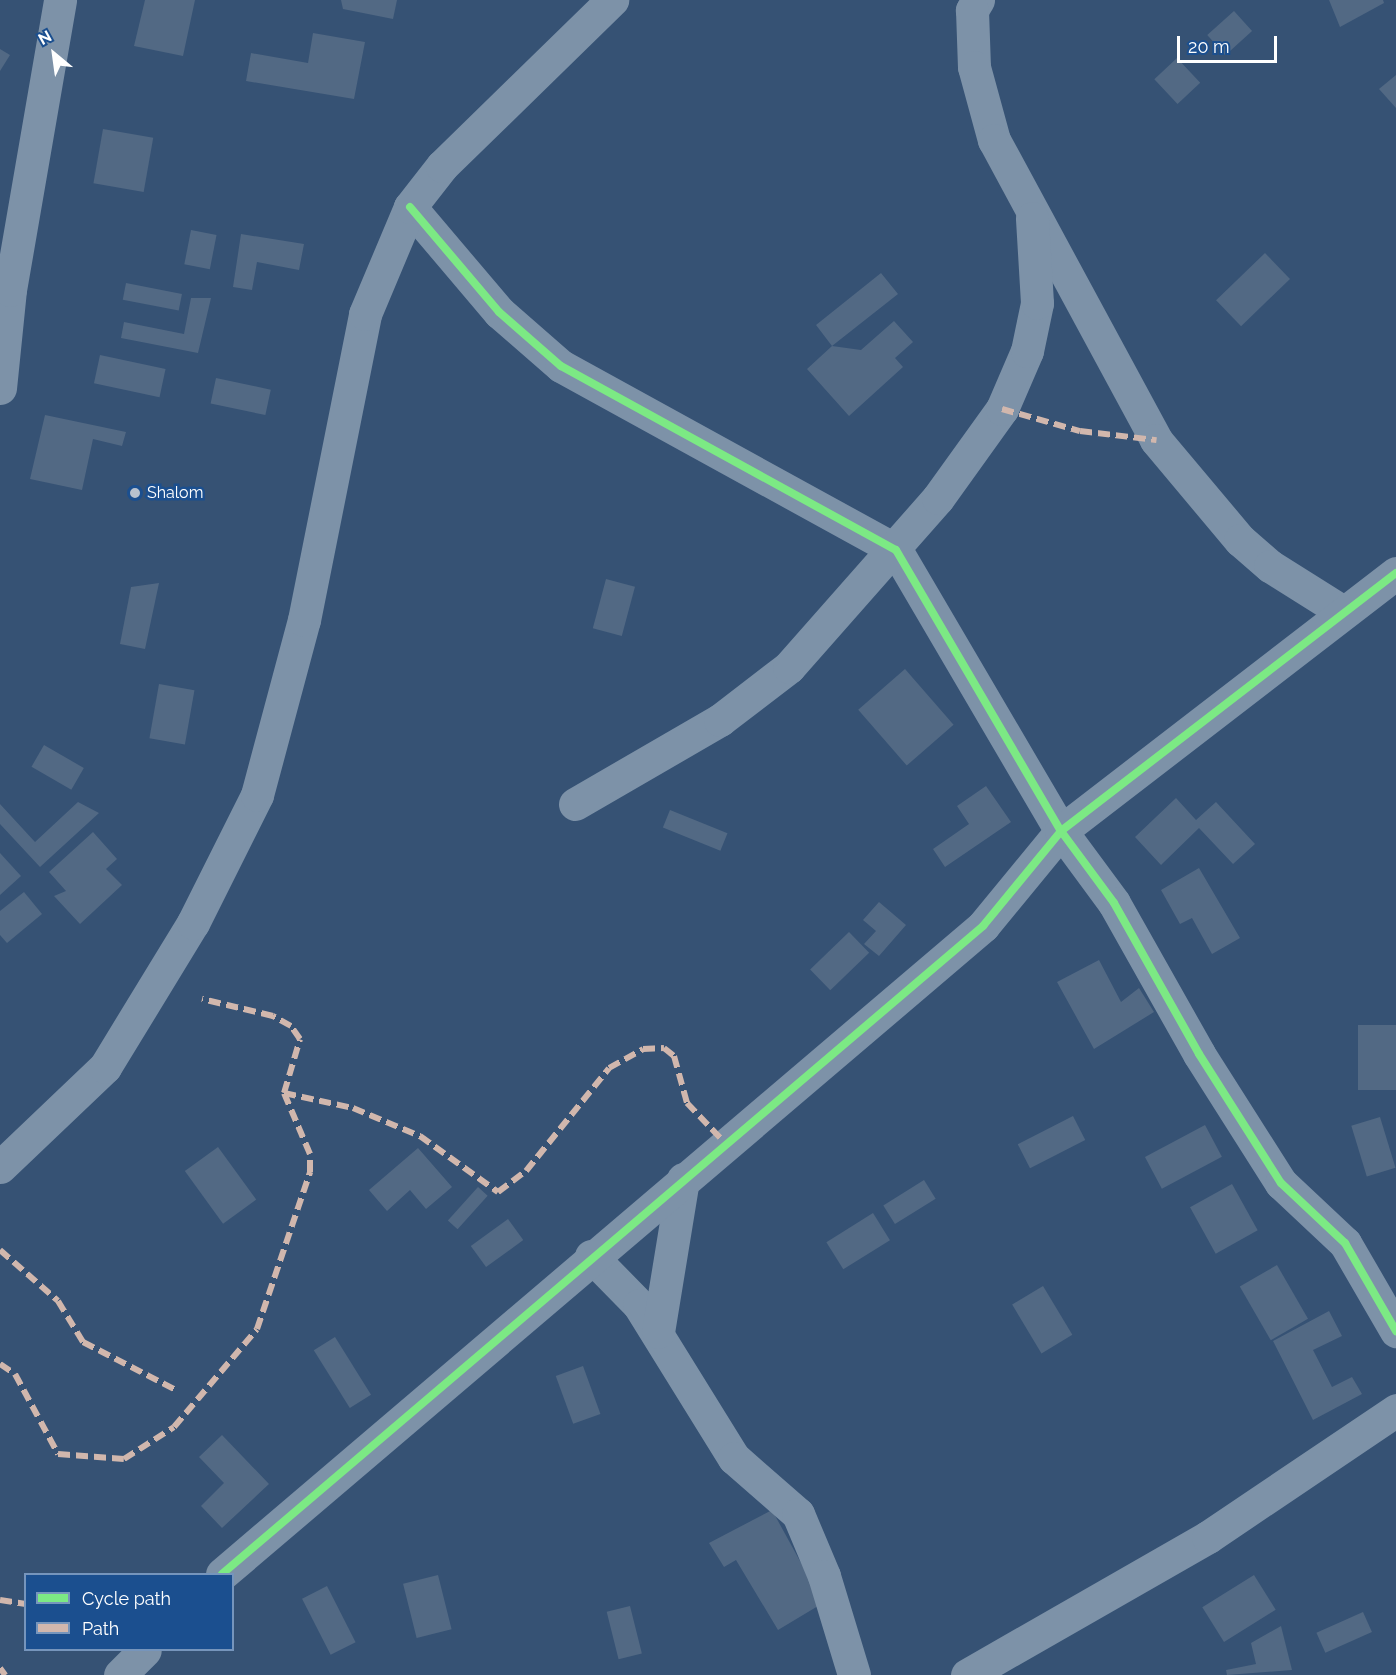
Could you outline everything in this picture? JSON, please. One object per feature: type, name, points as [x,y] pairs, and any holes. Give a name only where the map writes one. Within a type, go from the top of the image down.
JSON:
[{"type":"street","points":[[0,388],[5,285],[60,0]]},
{"type":"street","points":[[0,1167],[105,1067],[193,923],[257,795],[304,620],[365,314],[410,207],[442,166],[612,0]]},
{"type":"street","points":[[978,0],[972,10],[979,102],[1032,218],[1156,440],[1240,540],[1270,566],[1343,612]]},
{"type":"street","points":[[410,207],[499,312],[561,366],[896,550],[1061,831],[1114,903],[1199,1054],[1281,1183],[1345,1243],[1396,1331]]},
{"type":"street","points":[[574,804],[720,720],[789,667],[896,550],[1002,409],[1027,351],[1037,303],[1032,218]]},
{"type":"street","points":[[224,1573],[591,1256],[982,926],[1061,831],[1396,573]]},
{"type":"street","points":[[658,1332],[683,1179]]},
{"type":"street","points":[[591,1256],[658,1332],[734,1458],[798,1514],[824,1575],[854,1675]]},
{"type":"street","points":[[967,1675],[1208,1537],[1396,1410]]},
{"type":"street","points":[[120,1675],[144,1651]]},
{"type":"building","points":[[145,0],[195,0],[183,56],[134,46]]},
{"type":"building","points":[[341,0],[397,0],[393,19],[343,9]]},
{"type":"building","points":[[1329,0],[1383,0],[1384,3],[1340,27]]},
{"type":"building","points":[[1234,11],[1252,31],[1225,55],[1207,35]]},
{"type":"building","points":[[313,33],[365,42],[354,99],[246,81],[251,53],[308,63]]},
{"type":"building","points":[[0,49],[10,55],[0,71]]},
{"type":"building","points":[[1177,58],[1200,83],[1178,104],[1154,79]]},
{"type":"building","points":[[1396,75],[1396,108],[1379,89]]},
{"type":"building","points":[[103,129],[153,138],[144,192],[93,183]]},
{"type":"building","points":[[191,230],[217,235],[210,269],[184,264]]},
{"type":"building","points":[[241,234],[304,244],[299,270],[257,262],[252,290],[233,287]]},
{"type":"building","points":[[1265,253],[1290,279],[1241,326],[1216,300]]},
{"type":"building","points":[[881,273],[898,294],[832,346],[816,325]]},
{"type":"building","points":[[126,283],[182,294],[179,311],[123,300]]},
{"type":"building","points":[[191,298],[211,298],[198,353],[121,338],[124,322],[184,334]]},
{"type":"building","points":[[894,321],[913,342],[895,358],[903,367],[849,416],[807,369],[832,346],[861,350]]},
{"type":"building","points":[[100,355],[166,369],[160,397],[94,383]]},
{"type":"building","points":[[216,378],[271,390],[265,415],[211,403]]},
{"type":"building","points":[[45,415],[126,432],[122,446],[93,439],[82,490],[30,479]]},
{"type":"building","points":[[606,579],[635,587],[622,636],[593,628]]},
{"type":"building","points":[[159,583],[145,649],[120,644],[131,587]]},
{"type":"building","points":[[905,669],[954,725],[907,766],[858,710]]},
{"type":"building","points":[[159,684],[194,690],[185,744],[149,738]]},
{"type":"building","points":[[44,745],[84,768],[71,790],[32,767]]},
{"type":"building","points":[[986,786],[1011,822],[945,867],[933,849],[969,824],[957,806]]},
{"type":"building","points":[[1176,798],[1196,820],[1216,802],[1255,844],[1233,864],[1199,828],[1161,865],[1135,837]]},
{"type":"building","points":[[78,802],[99,813],[40,867],[0,824],[0,804],[35,842]]},
{"type":"building","points":[[670,810],[727,833],[720,851],[663,828]]},
{"type":"building","points":[[93,832],[117,859],[106,869],[122,885],[80,924],[54,896],[66,891],[49,872]]},
{"type":"building","points":[[0,853],[21,876],[0,895]]},
{"type":"building","points":[[1199,868],[1240,938],[1212,954],[1192,918],[1180,924],[1161,890]]},
{"type":"building","points":[[24,892],[42,914],[7,943],[0,935],[0,911]]},
{"type":"building","points":[[879,902],[906,925],[879,956],[864,944],[876,931],[863,920]]},
{"type":"building","points":[[849,932],[869,953],[830,990],[810,970]]},
{"type":"building","points":[[1099,960],[1121,1002],[1139,988],[1154,1012],[1094,1049],[1057,982]]},
{"type":"building","points":[[1358,1025],[1396,1025],[1396,1090],[1358,1090]]},
{"type":"building","points":[[1073,1116],[1085,1140],[1030,1168],[1018,1144]]},
{"type":"building","points":[[1380,1117],[1395,1168],[1367,1176],[1351,1126]]},
{"type":"building","points":[[1205,1125],[1222,1157],[1162,1189],[1145,1157]]},
{"type":"building","points":[[218,1147],[256,1200],[223,1224],[185,1171]]},
{"type":"building","points":[[418,1148],[452,1187],[426,1209],[410,1190],[387,1211],[369,1190]]},
{"type":"building","points":[[924,1180],[936,1199],[895,1224],[883,1205]]},
{"type":"building","points":[[1232,1184],[1258,1230],[1216,1254],[1190,1207]]},
{"type":"building","points":[[478,1187],[488,1196],[458,1229],[448,1220]]},
{"type":"building","points":[[873,1213],[890,1240],[843,1269],[826,1242]]},
{"type":"building","points":[[508,1219],[523,1240],[486,1267],[471,1246]]},
{"type":"building","points":[[1277,1265],[1308,1319],[1271,1340],[1240,1286]]},
{"type":"building","points":[[1043,1286],[1072,1335],[1041,1353],[1012,1305]]},
{"type":"building","points":[[1329,1311],[1342,1336],[1313,1350],[1332,1387],[1352,1377],[1362,1394],[1313,1420],[1273,1341]]},
{"type":"building","points":[[335,1337],[371,1395],[350,1408],[314,1350]]},
{"type":"building","points":[[583,1366],[600,1414],[573,1424],[556,1376]]},
{"type":"building","points":[[222,1435],[269,1484],[222,1528],[201,1506],[224,1483],[199,1457]]},
{"type":"building","points":[[772,1510],[823,1603],[778,1630],[736,1560],[724,1567],[709,1543]]},
{"type":"building","points":[[438,1575],[452,1629],[417,1638],[403,1584]]},
{"type":"building","points":[[1254,1575],[1276,1610],[1224,1642],[1202,1607]]},
{"type":"building","points":[[327,1586],[356,1642],[331,1655],[302,1599]]},
{"type":"building","points":[[630,1606],[642,1654],[619,1659],[607,1612]]},
{"type":"building","points":[[1363,1612],[1372,1632],[1325,1653],[1316,1633]]},
{"type":"building","points":[[1281,1626],[1292,1670],[1227,1675],[1226,1670],[1256,1664],[1251,1643]]},
{"type":"marked path","points":[[1002,409],[1080,431],[1156,440]]},
{"type":"marked path","points":[[0,1364],[15,1374],[58,1454],[124,1459],[174,1427],[257,1329],[310,1172],[310,1154],[284,1093],[300,1039],[291,1026],[273,1016],[202,999]]},
{"type":"marked path","points":[[284,1093],[353,1108],[420,1136],[498,1192],[526,1171],[609,1068],[643,1049],[664,1048],[674,1056],[687,1103],[726,1144]]},
{"type":"marked path","points":[[0,1250],[58,1301],[83,1342],[178,1391]]},
{"type":"marked path","points":[[0,1600],[24,1604]]},
{"type":"marked path","points":[[0,1668],[5,1675]]},
{"type":"cycle path","points":[[410,207],[499,312],[561,366],[896,550],[1061,831],[1114,903],[1199,1054],[1281,1183],[1345,1243],[1396,1331]]},
{"type":"cycle path","points":[[223,1573],[983,926],[1061,831],[1396,573]]},
{"type":"place","name":"Shalom","points":[[135,493]]}]
